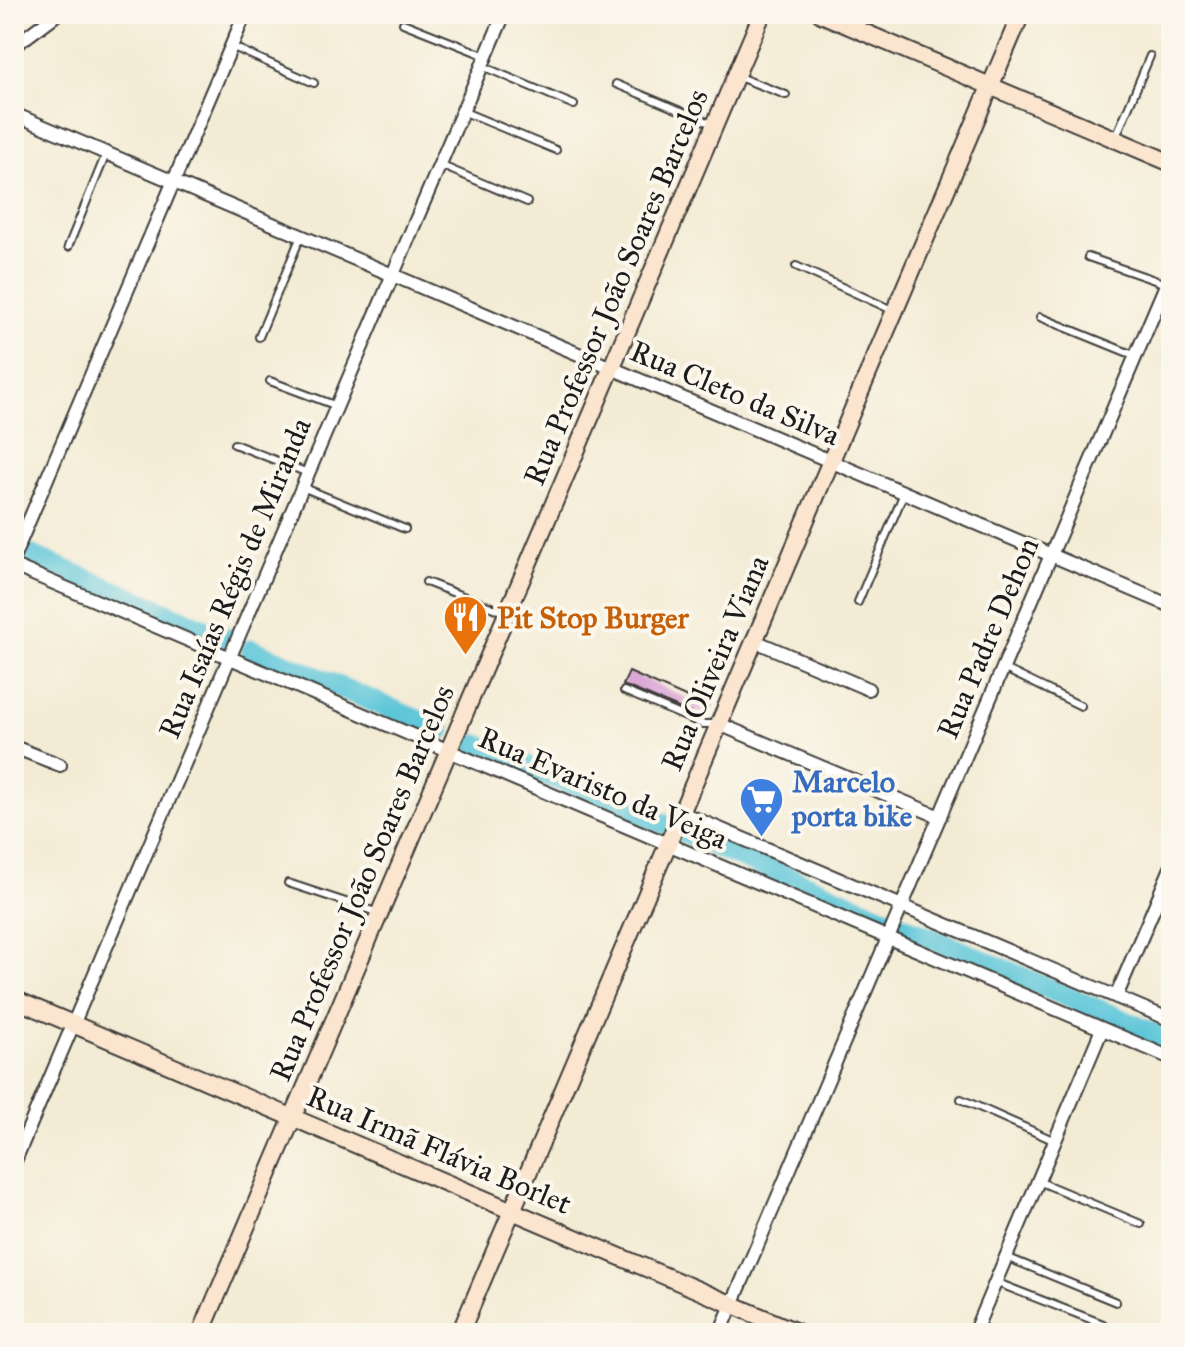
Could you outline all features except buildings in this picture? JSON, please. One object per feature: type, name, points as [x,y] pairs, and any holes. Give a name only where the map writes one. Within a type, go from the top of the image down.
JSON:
[{"type":"main road","name":"Rua Professor João Soares Barcelos","points":[[201,1333],[762,14]]},
{"type":"main road","points":[[821,14],[854,21],[991,86],[1171,163]]},
{"type":"main road","name":"Rua Oliveira Viana","points":[[460,1333],[1021,14]]},
{"type":"main road","name":"Rua Irmã Flávia Borlet","points":[[14,999],[799,1333]]},
{"type":"street","points":[[14,46],[57,14]]},
{"type":"street","points":[[14,556],[245,14]]},
{"type":"street","name":"Rua Isaías Régis de Miranda","points":[[14,1163],[504,14]]},
{"type":"street","name":"Rua Cleto da Silva","points":[[14,114],[1171,606]]},
{"type":"street","name":"Rua Padre Dehon","points":[[720,1333],[1169,279]]},
{"type":"street","name":"Rua Evaristo da Veiga","points":[[14,566],[1171,1058]]},
{"type":"street","points":[[755,641],[868,689]]},
{"type":"street","points":[[719,724],[940,817]]},
{"type":"street","points":[[14,747],[60,765]]},
{"type":"street","name":"Rua Evaristo da Veiga","points":[[682,813],[1171,1020]]},
{"type":"street","points":[[1116,997],[1171,868]]},
{"type":"street","points":[[974,1333],[1102,1029]]},
{"type":"lane","points":[[1159,17],[1171,22]]},
{"type":"lane","points":[[403,23],[574,105]]},
{"type":"lane","points":[[231,46],[314,83]]},
{"type":"lane","points":[[1115,139],[1150,56]]},
{"type":"lane","points":[[736,76],[786,95]]},
{"type":"lane","points":[[616,84],[715,125]]},
{"type":"lane","points":[[462,111],[556,150]]},
{"type":"lane","points":[[68,247],[106,154]]},
{"type":"lane","points":[[440,165],[527,202]]},
{"type":"lane","points":[[259,337],[301,236]]},
{"type":"lane","points":[[1088,257],[1169,279]]},
{"type":"lane","points":[[796,266],[895,311]]},
{"type":"lane","points":[[1040,317],[1136,356]]},
{"type":"lane","points":[[270,381],[337,406]]},
{"type":"lane","points":[[234,444],[308,473]]},
{"type":"lane","points":[[302,487],[405,529]]},
{"type":"lane","points":[[858,602],[904,493]]},
{"type":"lane","points":[[426,582],[507,614]]},
{"type":"lane","points":[[1003,668],[1081,706]]},
{"type":"lane","points":[[624,691],[702,724],[719,724]]},
{"type":"lane","points":[[288,883],[380,913]]},
{"type":"lane","points":[[961,1099],[1055,1141]]},
{"type":"lane","points":[[1038,1181],[1141,1224]]},
{"type":"lane","points":[[1006,1257],[1116,1302]]},
{"type":"lane","points":[[995,1282],[1103,1324]]},
{"type":"waterway","points":[[31,556],[227,639]]},
{"type":"waterway","points":[[252,650],[440,730]]},
{"type":"waterway","points":[[477,745],[663,824]]},
{"type":"waterway","points":[[685,833],[1171,1041]]},
{"type":"place","name":"Pit Stop Burger","points":[[466,657]]},
{"type":"place","name":"Marcelo porta bike","points":[[761,838]]}]
